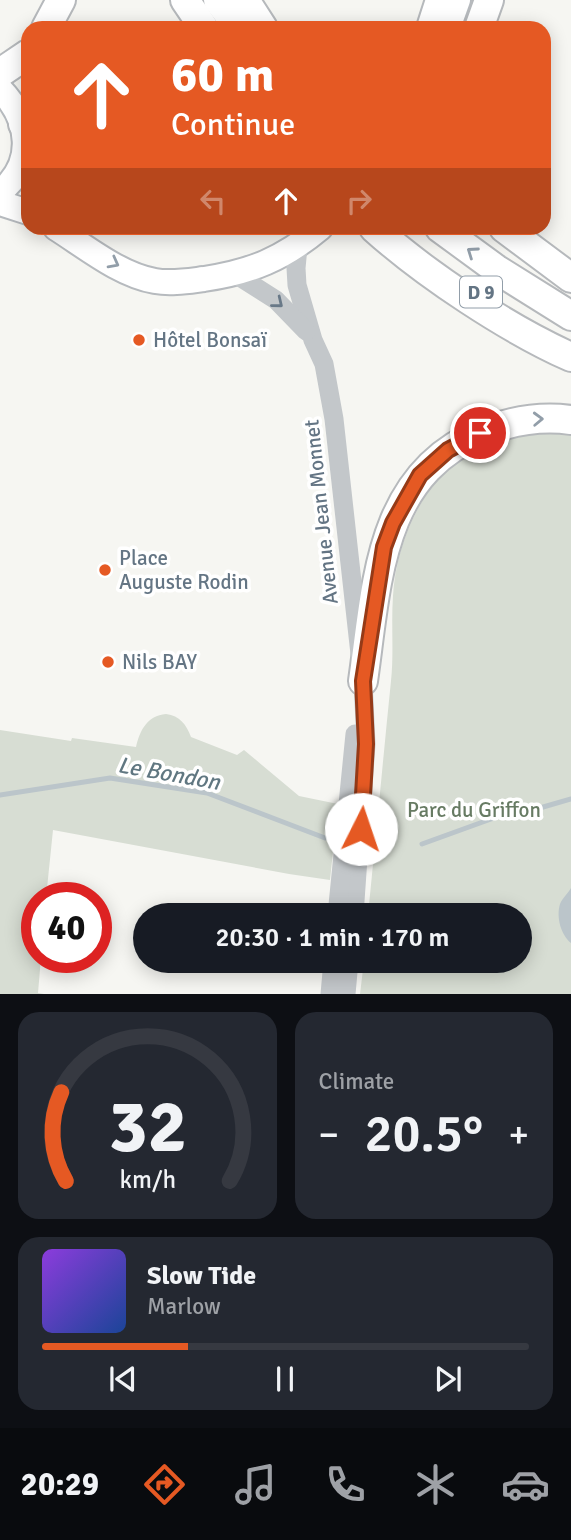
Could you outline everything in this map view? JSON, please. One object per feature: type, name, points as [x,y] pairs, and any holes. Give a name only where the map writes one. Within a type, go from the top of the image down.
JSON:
[{"type":"highway","points":[[50,21],[61,0]]},
{"type":"highway","points":[[185,0],[199,21]]},
{"type":"highway","points":[[218,0],[234,21]]},
{"type":"highway","points":[[245,0],[258,21]]},
{"type":"highway","points":[[433,21],[440,0]]},
{"type":"highway","points":[[482,21],[489,0]]},
{"type":"highway","points":[[0,73],[21,60]]},
{"type":"highway","points":[[393,235],[463,294],[522,331],[571,357]]},
{"type":"highway","name":"D 9","points":[[395,235],[571,349]]},
{"type":"highway","name":"D 9","points":[[450,235],[496,269],[571,316]]},
{"type":"highway","points":[[513,235],[571,278]]},
{"type":"highway","points":[[363,681],[384,547],[393,523],[420,475],[448,450],[495,427],[522,420],[558,418],[571,421]]},
{"type":"main road","points":[[450,21],[458,0]]},
{"type":"main road","points":[[0,89],[21,113]]},
{"type":"main road","points":[[0,192],[15,177],[21,164]]},
{"type":"main road","points":[[0,203],[21,210]]},
{"type":"main road","points":[[67,235],[118,266],[156,281],[177,282],[235,274],[270,262],[298,247],[312,235]]},
{"type":"street","name":"Avenue Jean Monnet","points":[[298,247],[297,285],[313,340],[324,365],[334,419],[363,681],[350,867],[353,903]]},
{"type":"street","name":"Avenue Jean Monnet","points":[[235,274],[276,300],[295,317],[313,340]]},
{"type":"street","name":"Avenue Jean Monnet","points":[[340,903],[350,867]]},
{"type":"street","points":[[330,994],[332,973]]},
{"type":"street","points":[[346,994],[348,973]]},
{"type":"green space","name":"Parc du Griffon","points":[[549,432],[571,433],[571,994],[360,994],[363,973],[532,973],[532,903],[369,903],[392,670],[393,596],[400,553],[417,511],[442,475],[477,449],[512,438]]},
{"type":"green space","points":[[166,714],[182,721],[191,737],[237,755],[244,750],[299,796],[338,804],[330,880],[53,830],[48,882],[21,882],[21,973],[40,973],[38,993],[44,994],[0,994],[0,730],[71,741],[72,738],[136,747],[145,725],[159,715]]},
{"type":"shaded area","points":[[571,888],[571,943],[562,931],[559,914],[560,904]]},
{"type":"waterway","name":"Le Bondon","points":[[0,795],[110,778],[207,793],[325,838]]},
{"type":"waterway","name":"Le Bondon","points":[[526,812],[571,799]]},
{"type":"waterway","name":"Le Bondon","points":[[422,844],[491,819]]},
{"type":"place","name":"Hôtel Bonsaï","points":[[139,340]]},
{"type":"place","name":"Place Auguste Rodin","points":[[105,570]]},
{"type":"place","name":"Nils BAY","points":[[108,662]]},
{"type":"route","points":[[361,829],[366,744],[363,681],[384,547],[393,523],[420,475],[448,450],[480,433]]}]
